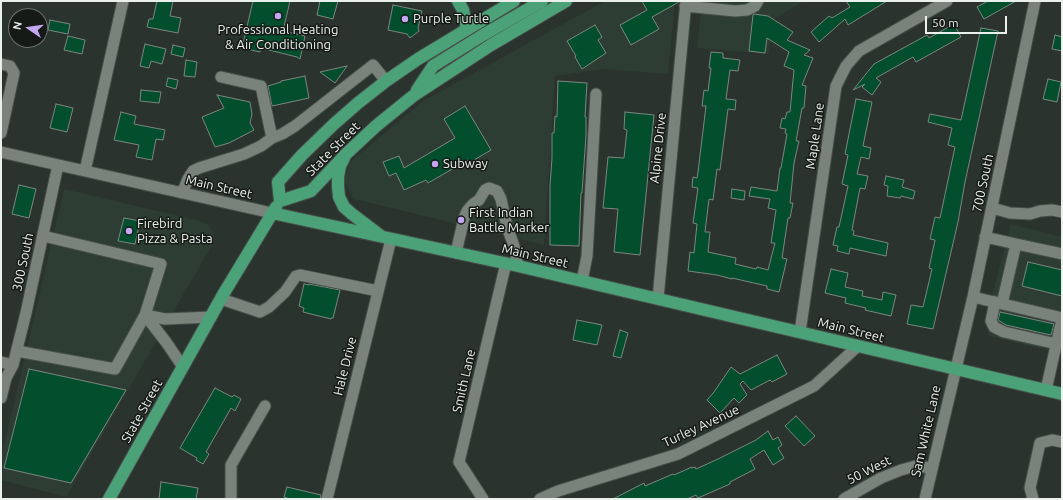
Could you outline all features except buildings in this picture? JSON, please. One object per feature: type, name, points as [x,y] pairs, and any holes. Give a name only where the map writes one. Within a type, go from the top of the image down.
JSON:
[{"type":"main road","points":[[458,1],[463,10],[467,29]]},
{"type":"main road","points":[[412,96],[433,66],[542,1]]},
{"type":"main road","name":"State Street","points":[[109,499],[211,316],[280,201],[311,191],[346,154],[376,126],[412,96],[491,44],[566,1]]},
{"type":"main road","points":[[507,2],[517,15]]},
{"type":"main road","name":"State Street","points":[[280,201],[278,182],[334,124],[386,81],[507,2]]},
{"type":"main road","points":[[346,154],[340,166],[338,177],[339,197],[344,207],[352,214],[386,238]]},
{"type":"main road","name":"Main Street","points":[[272,213],[658,298],[955,370],[1062,394]]},
{"type":"street","points":[[85,170],[123,1]]},
{"type":"street","points":[[686,4],[735,12],[747,10],[755,6],[758,1]]},
{"type":"street","name":"Maple Lane","points":[[800,332],[836,86],[846,66],[859,51],[947,1]]},
{"type":"street","name":"700 South","points":[[955,370],[973,297],[1035,1]]},
{"type":"street","name":"Alpine Drive","points":[[658,298],[686,4]]},
{"type":"street","points":[[1,64],[10,66],[14,73],[1,133]]},
{"type":"street","points":[[182,193],[193,171],[244,154],[296,126],[373,65],[386,81]]},
{"type":"street","points":[[221,77],[261,86],[272,138]]},
{"type":"street","points":[[582,281],[587,256],[596,94]]},
{"type":"street","name":"Main Street","points":[[1,152],[272,213]]},
{"type":"street","name":"300 South","points":[[1,398],[6,378],[13,364],[17,351],[58,165]]},
{"type":"street","points":[[456,253],[467,211],[485,190],[489,188],[497,191],[501,199],[507,227],[514,246],[512,265]]},
{"type":"street","points":[[992,208],[1010,213],[1030,214],[1052,210],[1062,212]]},
{"type":"street","points":[[17,351],[115,369],[144,315],[161,264],[43,236]]},
{"type":"street","points":[[986,237],[1062,254]]},
{"type":"street","name":"Hale Drive","points":[[327,499],[378,291],[386,238]]},
{"type":"street","points":[[1016,244],[999,303],[991,321],[994,327],[1004,332],[1057,344]]},
{"type":"street","name":"Smith Lane","points":[[483,499],[459,462],[512,265]]},
{"type":"street","points":[[221,299],[260,312],[285,292],[296,276],[300,275],[378,291]]},
{"type":"street","points":[[973,297],[1062,318],[1046,390]]},
{"type":"street","points":[[144,315],[165,319],[211,316]]},
{"type":"street","points":[[144,315],[166,342],[183,367]]},
{"type":"street","name":"Turley Avenue","points":[[540,499],[558,491],[678,454],[814,386],[858,346]]},
{"type":"street","points":[[1,362],[13,364]]},
{"type":"street","name":"Sam White Lane","points":[[925,499],[955,370]]},
{"type":"street","points":[[231,499],[231,465],[265,406]]},
{"type":"street","points":[[1033,499],[1030,488],[1040,443],[1052,440],[1062,442]]},
{"type":"street","name":"50 West","points":[[844,499],[881,478],[901,470],[916,466],[931,468]]},
{"type":"shaded area","points":[[605,1],[675,1],[668,74],[604,69],[555,76],[544,245],[354,199],[344,181],[350,162],[423,101]]},
{"type":"shaded area","points":[[702,1],[804,1],[775,18],[768,54],[697,48]]},
{"type":"shaded area","points":[[64,189],[200,221],[208,225],[215,240],[66,497],[1,480],[1,459]]},
{"type":"shaded area","points":[[1011,224],[1062,237],[1062,354],[989,336],[986,319]]},
{"type":"place","name":"Professional Heating & Air Conditioning","points":[[278,16]]},
{"type":"place","name":"Purple Turtle","points":[[405,19]]},
{"type":"place","name":"Subway","points":[[435,164]]},
{"type":"place","name":"First Indian Battle Marker","points":[[461,220]]},
{"type":"place","name":"Firebird Pizza & Pasta","points":[[129,231]]}]
